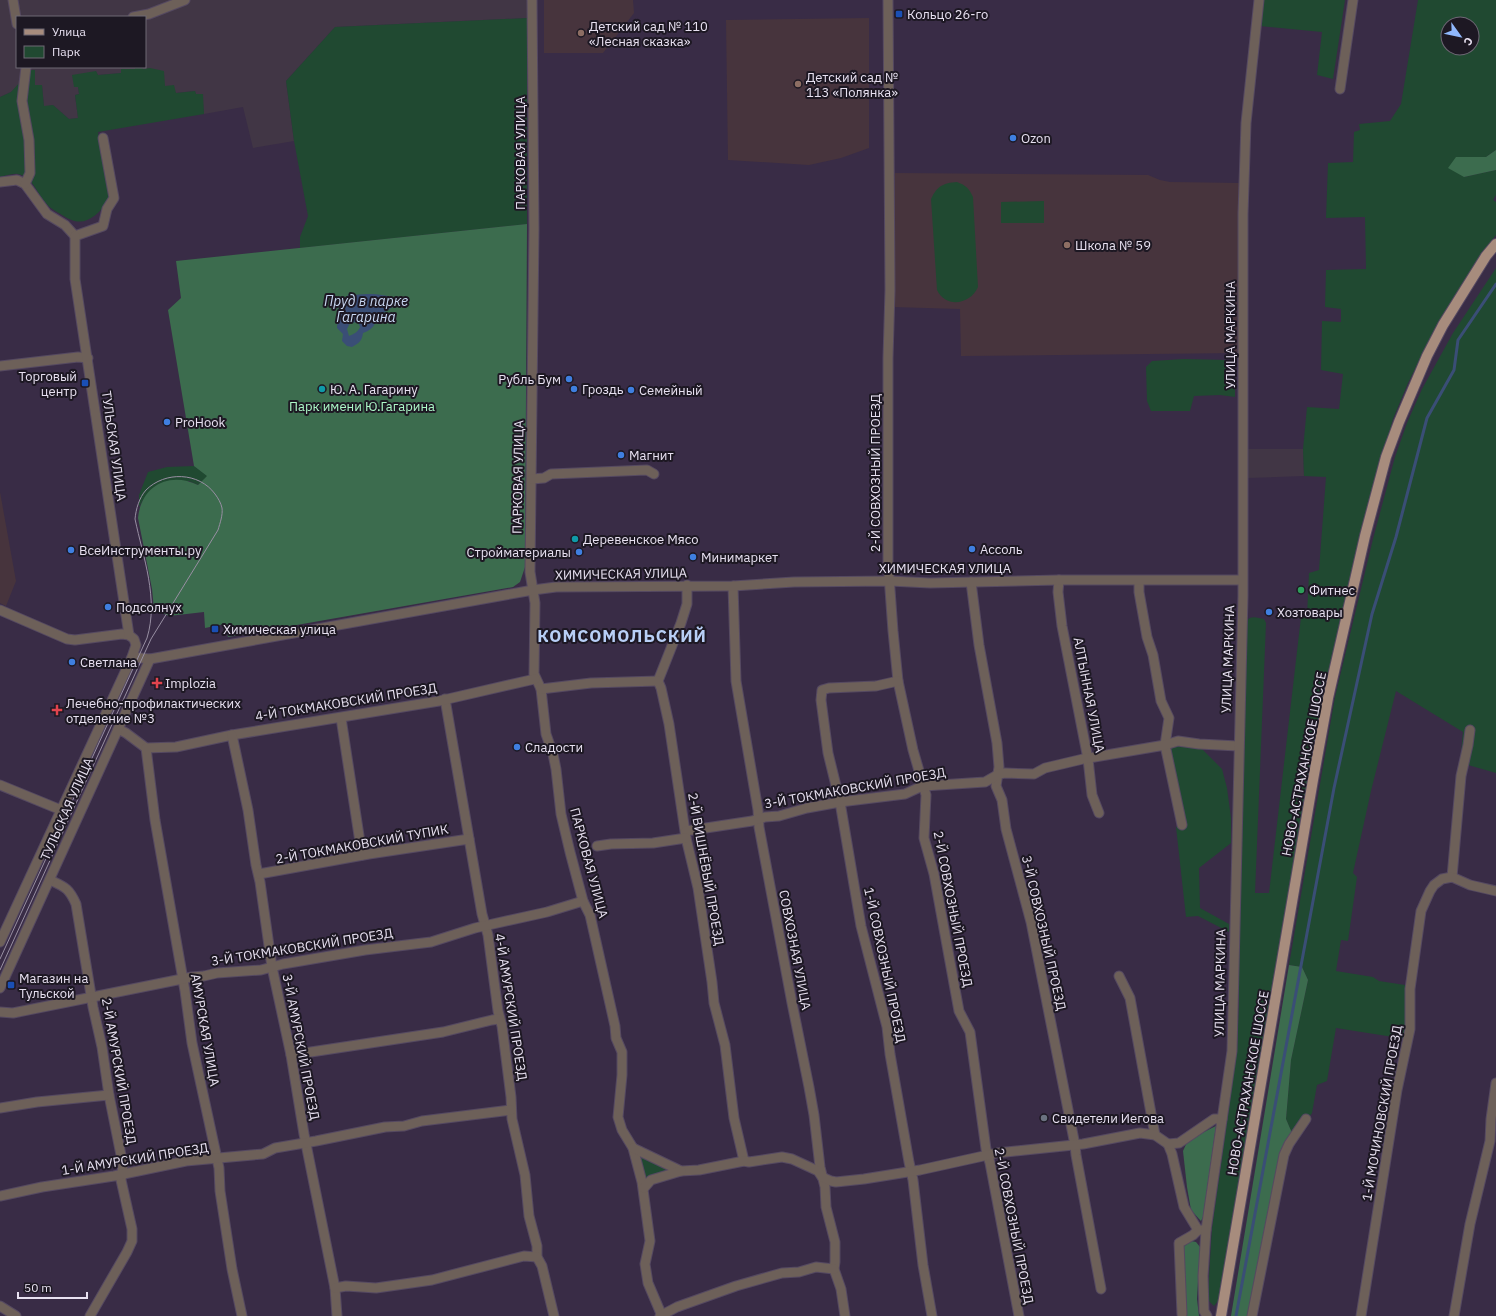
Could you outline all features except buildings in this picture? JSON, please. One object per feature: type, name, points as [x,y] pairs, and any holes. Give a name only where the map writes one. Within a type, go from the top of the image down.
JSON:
[{"type":"main road","name":"НОВО-АСТРАХАНСКОЕ ШОССЕ","points":[[1221,1316],[1328,698],[1365,536],[1386,457],[1427,356],[1455,306],[1486,256],[1496,244]]},
{"type":"street","points":[[13,0],[16,18]]},
{"type":"street","points":[[138,16],[149,14],[185,0]]},
{"type":"street","name":"ПАРКОВАЯ УЛИЦА","points":[[532,0],[534,228],[530,572],[535,604],[534,674],[541,689],[546,734],[553,754],[556,769],[561,814],[583,901],[590,916],[615,1026],[616,1038],[622,1052],[622,1075],[618,1117],[622,1130],[633,1148],[644,1188],[650,1241],[645,1264],[648,1283],[661,1316]]},
{"type":"street","name":"2-Й СОВХОЗНЫЙ ПРОЕЗД","points":[[888,0],[890,282],[888,358],[888,547],[893,631],[898,681],[913,750],[926,795],[924,838],[934,874],[959,1011],[970,1032],[986,1149],[1019,1316]]},
{"type":"street","name":"УЛИЦА МАРКИНА","points":[[1207,1316],[1204,1311],[1202,1230],[1222,1119],[1232,1051],[1242,580],[1246,122],[1259,0]]},
{"type":"street","points":[[1340,89],[1353,0]]},
{"type":"street","points":[[25,184],[30,173],[30,140],[22,101],[26,68]]},
{"type":"street","points":[[0,182],[16,180],[25,184],[48,214],[64,225],[75,236],[103,226],[106,209],[114,198],[103,138]]},
{"type":"street","name":"ТУЛЬСКАЯ УЛИЦА","points":[[0,942],[132,657],[136,645],[134,639],[129,635],[75,279],[75,236]]},
{"type":"street","points":[[0,366],[78,357],[88,358]]},
{"type":"street","points":[[532,479],[544,478],[551,474],[598,471],[647,470],[654,474]]},
{"type":"street","name":"ХИМИЧЕСКАЯ УЛИЦА","points":[[150,658],[556,587],[687,585],[733,586],[794,582],[890,581],[930,583],[1059,580],[1242,580]]},
{"type":"street","name":"АЛТЫННАЯ УЛИЦА","points":[[1059,580],[1058,592],[1062,626],[1088,759],[1092,795],[1099,813]]},
{"type":"street","points":[[1139,580],[1139,592],[1147,637],[1153,655],[1161,701],[1170,718],[1165,746],[1182,825]]},
{"type":"street","name":"3-Й СОВХОЗНЫЙ ПРОЕЗД","points":[[971,582],[979,645],[997,743],[998,774],[996,786],[1002,800],[1006,829],[1031,922],[1075,1145],[1091,1241],[1101,1289]]},
{"type":"street","points":[[541,689],[591,683],[658,682],[687,604],[687,585]]},
{"type":"street","name":"СОВХОЗНАЯ УЛИЦА","points":[[733,586],[736,681],[758,818],[810,1094],[822,1177],[825,1187],[826,1207],[835,1242],[834,1269],[841,1289],[845,1316]]},
{"type":"street","points":[[0,610],[67,639],[75,640],[122,634],[129,635]]},
{"type":"street","points":[[132,657],[150,658]]},
{"type":"street","name":"ТУЛЬСКАЯ УЛИЦА","points":[[0,988],[150,658]]},
{"type":"street","name":"4-Й ТОКМАКОВСКИЙ ПРОЕЗД","points":[[146,748],[176,747],[232,735],[340,718],[445,699],[536,679]]},
{"type":"street","name":"1-Й СОВХОЗНЫЙ ПРОЕЗД","points":[[898,681],[876,686],[835,687],[822,690],[821,700],[828,753],[840,802],[861,926],[887,1027],[891,1062],[909,1162],[912,1171],[923,1265],[932,1316]]},
{"type":"street","name":"2-Й ВИШНЁВЫЙ ПРОЕЗД","points":[[658,682],[661,688],[670,731],[686,835],[698,888],[714,1003],[725,1045],[734,1118],[744,1161]]},
{"type":"street","name":"4-Й АМУРСКИЙ ПРОЕЗД","points":[[445,699],[484,926],[488,935],[499,1019],[502,1026],[512,1097],[512,1119],[525,1175],[529,1216],[537,1246],[537,1257],[542,1266],[554,1316]]},
{"type":"street","points":[[340,718],[362,855]]},
{"type":"street","points":[[118,729],[126,732],[146,748]]},
{"type":"street","points":[[1470,730],[1462,776],[1452,877],[1470,885],[1496,891]]},
{"type":"street","name":"3-Й АМУРСКИЙ ПРОЕЗД","points":[[232,735],[248,810],[272,967],[292,1055],[306,1143],[336,1288],[337,1316]]},
{"type":"street","name":"3-Й ТОКМАКОВСКИЙ ПРОЕЗД","points":[[597,846],[611,844],[653,843],[752,821],[758,818],[778,816],[808,808],[840,802],[905,794],[924,786],[985,782],[998,774],[1005,773],[1034,774],[1045,768],[1083,759],[1165,746],[1178,741],[1199,744],[1238,746]]},
{"type":"street","name":"АМУРСКАЯ УЛИЦА","points":[[146,748],[155,820],[183,979],[192,1043],[217,1158],[232,1269],[242,1316]]},
{"type":"street","points":[[0,785],[61,810]]},
{"type":"street","name":"2-Й ТОКМАКОВСКИЙ ТУПИК","points":[[258,874],[362,855],[469,838]]},
{"type":"street","name":"1-Й МОЧИНОВСКИЙ ПРОЕЗД","points":[[1361,1316],[1397,1090],[1410,1029],[1410,989],[1421,911],[1434,885],[1442,879],[1452,877]]},
{"type":"street","name":"2-Й АМУРСКИЙ ПРОЕЗД","points":[[50,880],[70,892],[76,904],[102,1047],[109,1095],[123,1165],[121,1180],[132,1229],[132,1241],[127,1252],[90,1316]]},
{"type":"street","name":"3-Й ТОКМАКОВСКИЙ ПРОЕЗД","points":[[0,1012],[13,1013],[217,973],[261,970],[365,950],[431,942],[484,926],[547,912],[583,901]]},
{"type":"street","points":[[1119,976],[1130,998],[1155,1135]]},
{"type":"street","points":[[292,1055],[443,1032],[499,1019]]},
{"type":"street","points":[[1454,1316],[1470,1224],[1490,1141],[1491,1119],[1496,1084]]},
{"type":"street","points":[[0,1108],[37,1102],[109,1095]]},
{"type":"street","name":"1-Й АМУРСКИЙ ПРОЕЗД","points":[[0,1196],[186,1161],[263,1154],[275,1148],[385,1127],[404,1126],[422,1121],[511,1110]]},
{"type":"street","points":[[1168,1144],[1179,1143],[1214,1119],[1222,1119]]},
{"type":"street","points":[[1252,1316],[1284,1155],[1289,1144],[1306,1119]]},
{"type":"street","points":[[644,1188],[652,1180],[681,1171],[699,1170],[744,1161],[749,1162],[782,1157],[792,1159],[818,1171],[822,1177],[836,1182],[912,1171],[988,1155],[1075,1145],[1140,1133],[1155,1135],[1168,1144],[1172,1154],[1184,1207],[1202,1230],[1179,1243],[1182,1314]]},
{"type":"street","points":[[633,1148],[681,1171]]},
{"type":"street","points":[[336,1288],[346,1286],[376,1288],[432,1280],[524,1256],[537,1257]]},
{"type":"street","points":[[661,1316],[677,1306],[736,1286],[782,1274],[799,1272],[816,1266],[834,1269]]},
{"type":"street","points":[[0,1306],[16,1316]]},
{"type":"shaded area","points":[[0,0],[10,0],[16,34],[16,68],[23,68],[23,80],[11,92],[0,97]]},
{"type":"shaded area","points":[[16,0],[527,0],[527,18],[335,27],[286,81],[294,141],[253,148],[243,107],[204,114],[202,94],[196,94],[195,91],[176,93],[164,86],[143,69],[146,68],[146,16],[20,16]]},
{"type":"shaded area","name":"Детский сад № 110 «Лесная сказка»","points":[[544,0],[633,0],[634,13],[603,53],[544,53]]},
{"type":"shaded area","name":"Детский сад № 113 «Полянка»","points":[[869,18],[869,148],[841,158],[809,165],[728,160],[726,20]]},
{"type":"shaded area","points":[[31,68],[135,68],[121,70],[122,73],[98,75],[96,71],[78,87],[79,94],[75,95],[78,118],[69,119],[53,105],[44,107],[42,86],[35,85],[35,71],[31,70]]},
{"type":"shaded area","name":"Школа № 59","points":[[895,173],[1148,175],[1170,182],[1240,183],[1239,353],[961,356],[960,309],[892,307]]},
{"type":"shaded area","points":[[1248,449],[1303,449],[1304,476],[1248,478]]},
{"type":"shaded area","points":[[0,492],[16,581],[6,606],[0,603]]},
{"type":"green space","points":[[1263,0],[1345,0],[1333,79],[1317,75],[1322,32],[1260,26]]},
{"type":"green space","points":[[1418,0],[1496,0],[1496,150],[1486,157],[1456,157],[1464,177],[1496,170],[1496,195],[1493,200],[1496,202],[1496,235],[1482,253],[1439,321],[1408,383],[1393,419],[1361,536],[1220,1296],[1214,1306],[1209,1301],[1208,1293],[1212,1228],[1237,1051],[1239,1002],[1239,892],[1247,620],[1253,617],[1264,619],[1266,623],[1255,893],[1269,893],[1301,617],[1307,616],[1309,573],[1319,570],[1326,477],[1304,476],[1303,449],[1307,407],[1339,409],[1343,374],[1321,370],[1322,321],[1341,322],[1341,309],[1325,307],[1326,270],[1366,269],[1365,217],[1326,218],[1328,163],[1353,162],[1354,132],[1360,130],[1359,124],[1390,121],[1401,104]]},
{"type":"green space","points":[[527,18],[527,224],[300,248],[300,237],[308,216],[294,141],[286,81],[335,27]]},
{"type":"green space","points":[[150,68],[164,71],[165,86],[174,85],[176,93],[195,91],[196,94],[203,94],[204,114],[98,132],[110,200],[89,220],[77,221],[55,211],[48,206],[34,185],[23,176],[14,174],[0,177],[0,97],[11,92],[31,70],[35,70],[35,85],[42,85],[44,106],[53,105],[69,119],[78,118],[75,95],[79,94],[78,87],[74,87],[72,75],[96,71],[98,75],[121,73],[121,69]]},
{"type":"green space","points":[[1496,150],[1496,170],[1464,177],[1448,168],[1456,157],[1486,157]]},
{"type":"green space","points":[[957,182],[966,187],[973,197],[978,287],[975,293],[970,297],[958,302],[952,302],[941,296],[937,290],[931,199],[938,188],[944,184]]},
{"type":"green space","points":[[1044,201],[1044,223],[1001,223],[1001,202]]},
{"type":"green space","name":"Парк имени Ю.Гагарина","points":[[527,224],[525,567],[520,582],[513,587],[228,637],[225,624],[205,628],[204,612],[169,616],[154,609],[152,589],[138,518],[140,507],[145,497],[158,484],[177,480],[187,481],[198,485],[207,476],[194,466],[168,310],[181,298],[176,261]]},
{"type":"green space","points":[[1496,268],[1496,773],[1460,762],[1463,732],[1396,691],[1371,791],[1353,873],[1357,877],[1348,941],[1341,940],[1336,971],[1373,977],[1379,981],[1405,985],[1406,1039],[1336,1028],[1327,1081],[1317,1085],[1312,1113],[1307,1120],[1292,1133],[1286,1119],[1291,1060],[1308,980],[1302,967],[1289,965],[1335,697],[1373,539],[1395,457],[1407,423],[1422,389],[1453,333]]},
{"type":"green space","points":[[1184,359],[1227,360],[1235,365],[1235,397],[1220,395],[1194,396],[1190,411],[1151,411],[1147,401],[1146,367],[1152,361]]},
{"type":"green space","points":[[194,466],[208,476],[198,485],[189,481],[143,500],[139,507],[139,495],[148,472],[167,467]]},
{"type":"green space","points":[[1178,744],[1199,746],[1222,769],[1227,788],[1231,818],[1231,843],[1199,868],[1200,908],[1229,924],[1229,932],[1198,916],[1186,917],[1176,827],[1185,826],[1170,751],[1172,746]]},
{"type":"green space","points":[[1289,965],[1302,967],[1308,980],[1291,1060],[1286,1119],[1292,1133],[1248,1316],[1231,1316]]},
{"type":"green space","points":[[1216,1126],[1203,1217],[1201,1221],[1191,1210],[1183,1151],[1188,1140]]},
{"type":"green space","points":[[639,1155],[672,1170],[646,1183]]},
{"type":"green space","points":[[1191,1241],[1196,1242],[1200,1247],[1197,1299],[1199,1316],[1182,1316],[1183,1247]]},
{"type":"water","name":"Пруд в парке Гагарина","points":[[349,294],[350,296],[366,294],[379,295],[395,299],[395,305],[381,315],[372,328],[363,333],[360,342],[352,347],[347,346],[342,341],[343,334],[337,328],[339,303]],"holes":[[[358,322],[360,327],[356,333],[349,336],[347,329],[350,323]]]},
{"type":"waterway","points":[[1236,1316],[1334,788],[1372,614],[1396,537],[1427,418],[1454,370],[1458,340],[1496,284]]},
{"type":"tram line","points":[[0,959],[147,638],[150,623],[151,593],[135,519],[140,500],[146,490],[154,484],[172,477],[191,478],[200,481],[215,494],[221,504],[222,513],[218,530],[151,639],[0,970]]},
{"type":"place","name":"Кольцо 26-го","points":[[899,14]]},
{"type":"place","name":"Детский сад № 110 «Лесная сказка»","points":[[581,33]]},
{"type":"place","name":"Детский сад № 113 «Полянка»","points":[[798,84]]},
{"type":"place","name":"Ozon","points":[[1013,138]]},
{"type":"place","name":"Школа № 59","points":[[1067,245]]},
{"type":"place","name":"Рубль Бум","points":[[569,379]]},
{"type":"place","name":"Торговый центр","points":[[85,383]]},
{"type":"place","name":"Ю. А. Гагарину","points":[[322,389]]},
{"type":"place","name":"Гроздь","points":[[574,389]]},
{"type":"place","name":"Семейный","points":[[631,390]]},
{"type":"place","name":"ProHook","points":[[167,422]]},
{"type":"place","name":"Магнит","points":[[621,455]]},
{"type":"place","name":"Деревенское Мясо","points":[[575,539]]},
{"type":"place","name":"Ассоль","points":[[972,549]]},
{"type":"place","name":"ВсеИнструменты.ру","points":[[71,550]]},
{"type":"place","name":"Стройматериалы","points":[[579,552]]},
{"type":"place","name":"Минимаркет","points":[[693,557]]},
{"type":"place","name":"Фитнес","points":[[1301,590]]},
{"type":"place","name":"Подсолнух","points":[[108,607]]},
{"type":"place","name":"Хозтовары","points":[[1269,612]]},
{"type":"place","name":"Химическая улица","points":[[215,629]]},
{"type":"place","name":"Светлана","points":[[72,662]]},
{"type":"place","name":"Implozia","points":[[157,683]]},
{"type":"place","name":"Лечебно-профилактических отделение №3","points":[[57,710]]},
{"type":"place","name":"Сладости","points":[[517,747]]},
{"type":"place","name":"Магазин на Тульской","points":[[11,985]]},
{"type":"place","name":"Свидетели Иегова","points":[[1044,1118]]},
{"type":"district","name":"КОМСОМОЛЬСКИЙ","points":[[622,636]]}]
